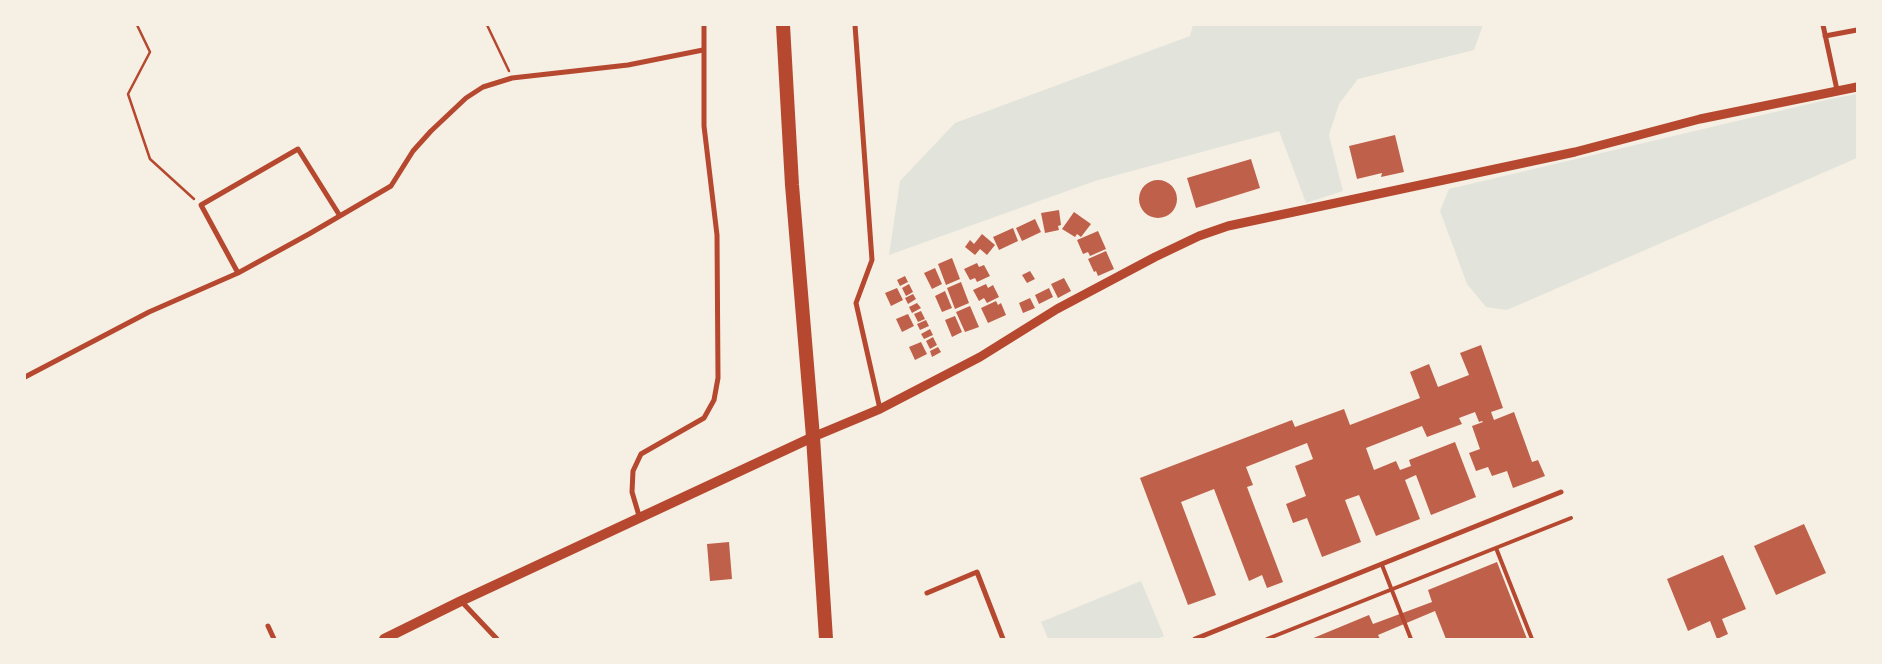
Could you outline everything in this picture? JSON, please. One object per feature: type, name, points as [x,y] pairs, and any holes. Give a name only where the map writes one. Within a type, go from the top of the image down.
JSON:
[{"type":"highway","points":[[783,25],[792,186],[813,437],[826,639]]},
{"type":"main road","points":[[384,639],[461,601],[813,437]]},
{"type":"street","points":[[640,519],[632,492],[633,471],[641,454],[704,418],[714,400],[718,378],[717,235],[704,126],[704,25]]},
{"type":"street","points":[[855,25],[872,260],[856,303],[880,409]]},
{"type":"street","points":[[1823,25],[1837,90]]},
{"type":"street","points":[[1826,36],[1857,30]]},
{"type":"street","points":[[25,377],[149,312],[238,273],[391,186],[413,151],[431,131],[466,98],[483,87],[512,78],[628,65],[703,50]]},
{"type":"street","points":[[813,437],[880,409],[980,357],[1057,309],[1155,257],[1199,236],[1228,226],[1575,152],[1700,119],[1857,86]]},
{"type":"street","points":[[238,273],[201,205],[298,149],[340,216]]},
{"type":"street","points":[[1195,639],[1561,492]]},
{"type":"street","points":[[927,593],[977,572],[1003,639]]},
{"type":"street","points":[[461,601],[497,639]]},
{"type":"street","points":[[268,626],[274,639]]},
{"type":"lane","points":[[1267,639],[1571,518]]},
{"type":"lane","points":[[1496,548],[1532,639]]},
{"type":"lane","points":[[1382,565],[1411,639]]},
{"type":"path","points":[[137,25],[150,52],[128,94],[150,159],[201,205]]},
{"type":"path","points":[[487,25],[512,78]]},
{"type":"shaded area","points":[[1193,25],[1483,25],[1474,50],[1358,79],[1339,104],[1329,135],[1343,191],[1306,203],[1279,131],[1095,181],[889,255],[900,181],[955,123],[1190,36]]},
{"type":"shaded area","points":[[1857,94],[1857,158],[1507,310],[1486,307],[1467,284],[1440,211],[1449,189]]},
{"type":"shaded area","points":[[1141,581],[1164,636],[1157,639],[1048,639],[1041,622]]},
{"type":"building","points":[[1395,135],[1404,172],[1381,177],[1382,173],[1357,179],[1349,146]]},
{"type":"building","points":[[1251,159],[1260,188],[1196,208],[1187,178]]},
{"type":"building","points":[[1158,180],[1171,186],[1177,199],[1171,212],[1158,218],[1145,212],[1139,199],[1145,186]]},
{"type":"building","points":[[1059,210],[1061,225],[1058,226],[1059,230],[1045,233],[1041,213]]},
{"type":"building","points":[[1074,212],[1091,224],[1081,237],[1077,234],[1075,237],[1062,229]]},
{"type":"building","points":[[1035,219],[1041,232],[1022,241],[1016,228]]},
{"type":"building","points":[[1013,228],[1018,241],[999,250],[993,237]]},
{"type":"building","points":[[1098,231],[1106,249],[1090,256],[1088,252],[1083,254],[1077,240]]},
{"type":"building","points":[[982,234],[995,245],[987,255],[980,249],[975,255],[965,247],[970,240],[974,244]]},
{"type":"building","points":[[1106,251],[1114,269],[1098,276],[1088,259]]},
{"type":"building","points":[[952,258],[960,279],[946,285],[938,264]]},
{"type":"building","points":[[977,263],[979,267],[984,265],[990,276],[977,282],[975,278],[970,280],[964,269]]},
{"type":"building","points":[[935,268],[942,284],[932,289],[924,273]]},
{"type":"building","points":[[1030,271],[1035,279],[1027,283],[1022,275]]},
{"type":"building","points":[[905,276],[908,282],[900,286],[897,280]]},
{"type":"building","points":[[1064,278],[1071,291],[1058,298],[1051,284]]},
{"type":"building","points":[[961,282],[969,303],[955,309],[947,288]]},
{"type":"building","points":[[909,284],[913,292],[906,296],[902,288]]},
{"type":"building","points":[[986,284],[988,288],[993,285],[999,297],[987,303],[984,298],[979,301],[973,290]]},
{"type":"building","points":[[897,288],[903,300],[891,306],[885,293]]},
{"type":"building","points":[[1049,288],[1053,297],[1039,304],[1035,295]]},
{"type":"building","points":[[945,291],[952,308],[942,312],[935,296]]},
{"type":"building","points":[[913,294],[916,299],[908,304],[905,298]]},
{"type":"building","points":[[1030,298],[1035,308],[1023,313],[1019,303]]},
{"type":"building","points":[[996,301],[998,305],[1001,303],[1006,315],[988,323],[981,308]]},
{"type":"building","points":[[917,303],[921,308],[912,313],[909,307]]},
{"type":"building","points":[[970,306],[979,327],[965,332],[956,312]]},
{"type":"building","points":[[921,311],[925,319],[918,322],[914,314]]},
{"type":"building","points":[[908,314],[914,326],[902,332],[896,319]]},
{"type":"building","points":[[955,316],[962,332],[952,337],[945,320]]},
{"type":"building","points":[[926,320],[929,326],[920,330],[917,324]]},
{"type":"building","points":[[930,329],[933,335],[924,339],[921,334]]},
{"type":"building","points":[[933,337],[937,345],[930,349],[926,341]]},
{"type":"building","points":[[921,342],[927,354],[915,360],[909,347]]},
{"type":"building","points":[[1481,345],[1503,408],[1491,412],[1494,420],[1514,412],[1532,462],[1538,460],[1545,476],[1513,488],[1507,471],[1492,476],[1488,467],[1476,471],[1469,453],[1480,449],[1472,426],[1483,422],[1479,422],[1475,412],[1459,418],[1462,424],[1427,437],[1422,426],[1366,448],[1374,470],[1396,461],[1400,470],[1411,466],[1409,460],[1455,442],[1476,497],[1431,515],[1416,475],[1405,480],[1420,519],[1376,536],[1359,495],[1345,500],[1361,542],[1322,557],[1307,518],[1293,523],[1286,504],[1306,496],[1295,466],[1313,459],[1307,443],[1246,467],[1253,485],[1247,487],[1283,582],[1267,588],[1262,575],[1249,581],[1214,489],[1181,502],[1216,595],[1188,605],[1140,478],[1292,420],[1295,427],[1344,409],[1350,425],[1420,398],[1410,372],[1429,364],[1438,387],[1469,375],[1460,353]]},
{"type":"building","points":[[938,347],[941,352],[932,357],[930,351]]},
{"type":"building","points":[[1804,524],[1826,573],[1776,595],[1754,546]]},
{"type":"building","points":[[729,542],[732,579],[710,581],[707,544]]},
{"type":"building","points":[[1723,555],[1746,609],[1722,619],[1728,634],[1717,639],[1710,621],[1688,631],[1667,579]]},
{"type":"building","points":[[1497,562],[1527,639],[1446,639],[1435,611],[1378,635],[1380,639],[1311,639],[1369,615],[1373,624],[1432,602],[1428,590]]}]
